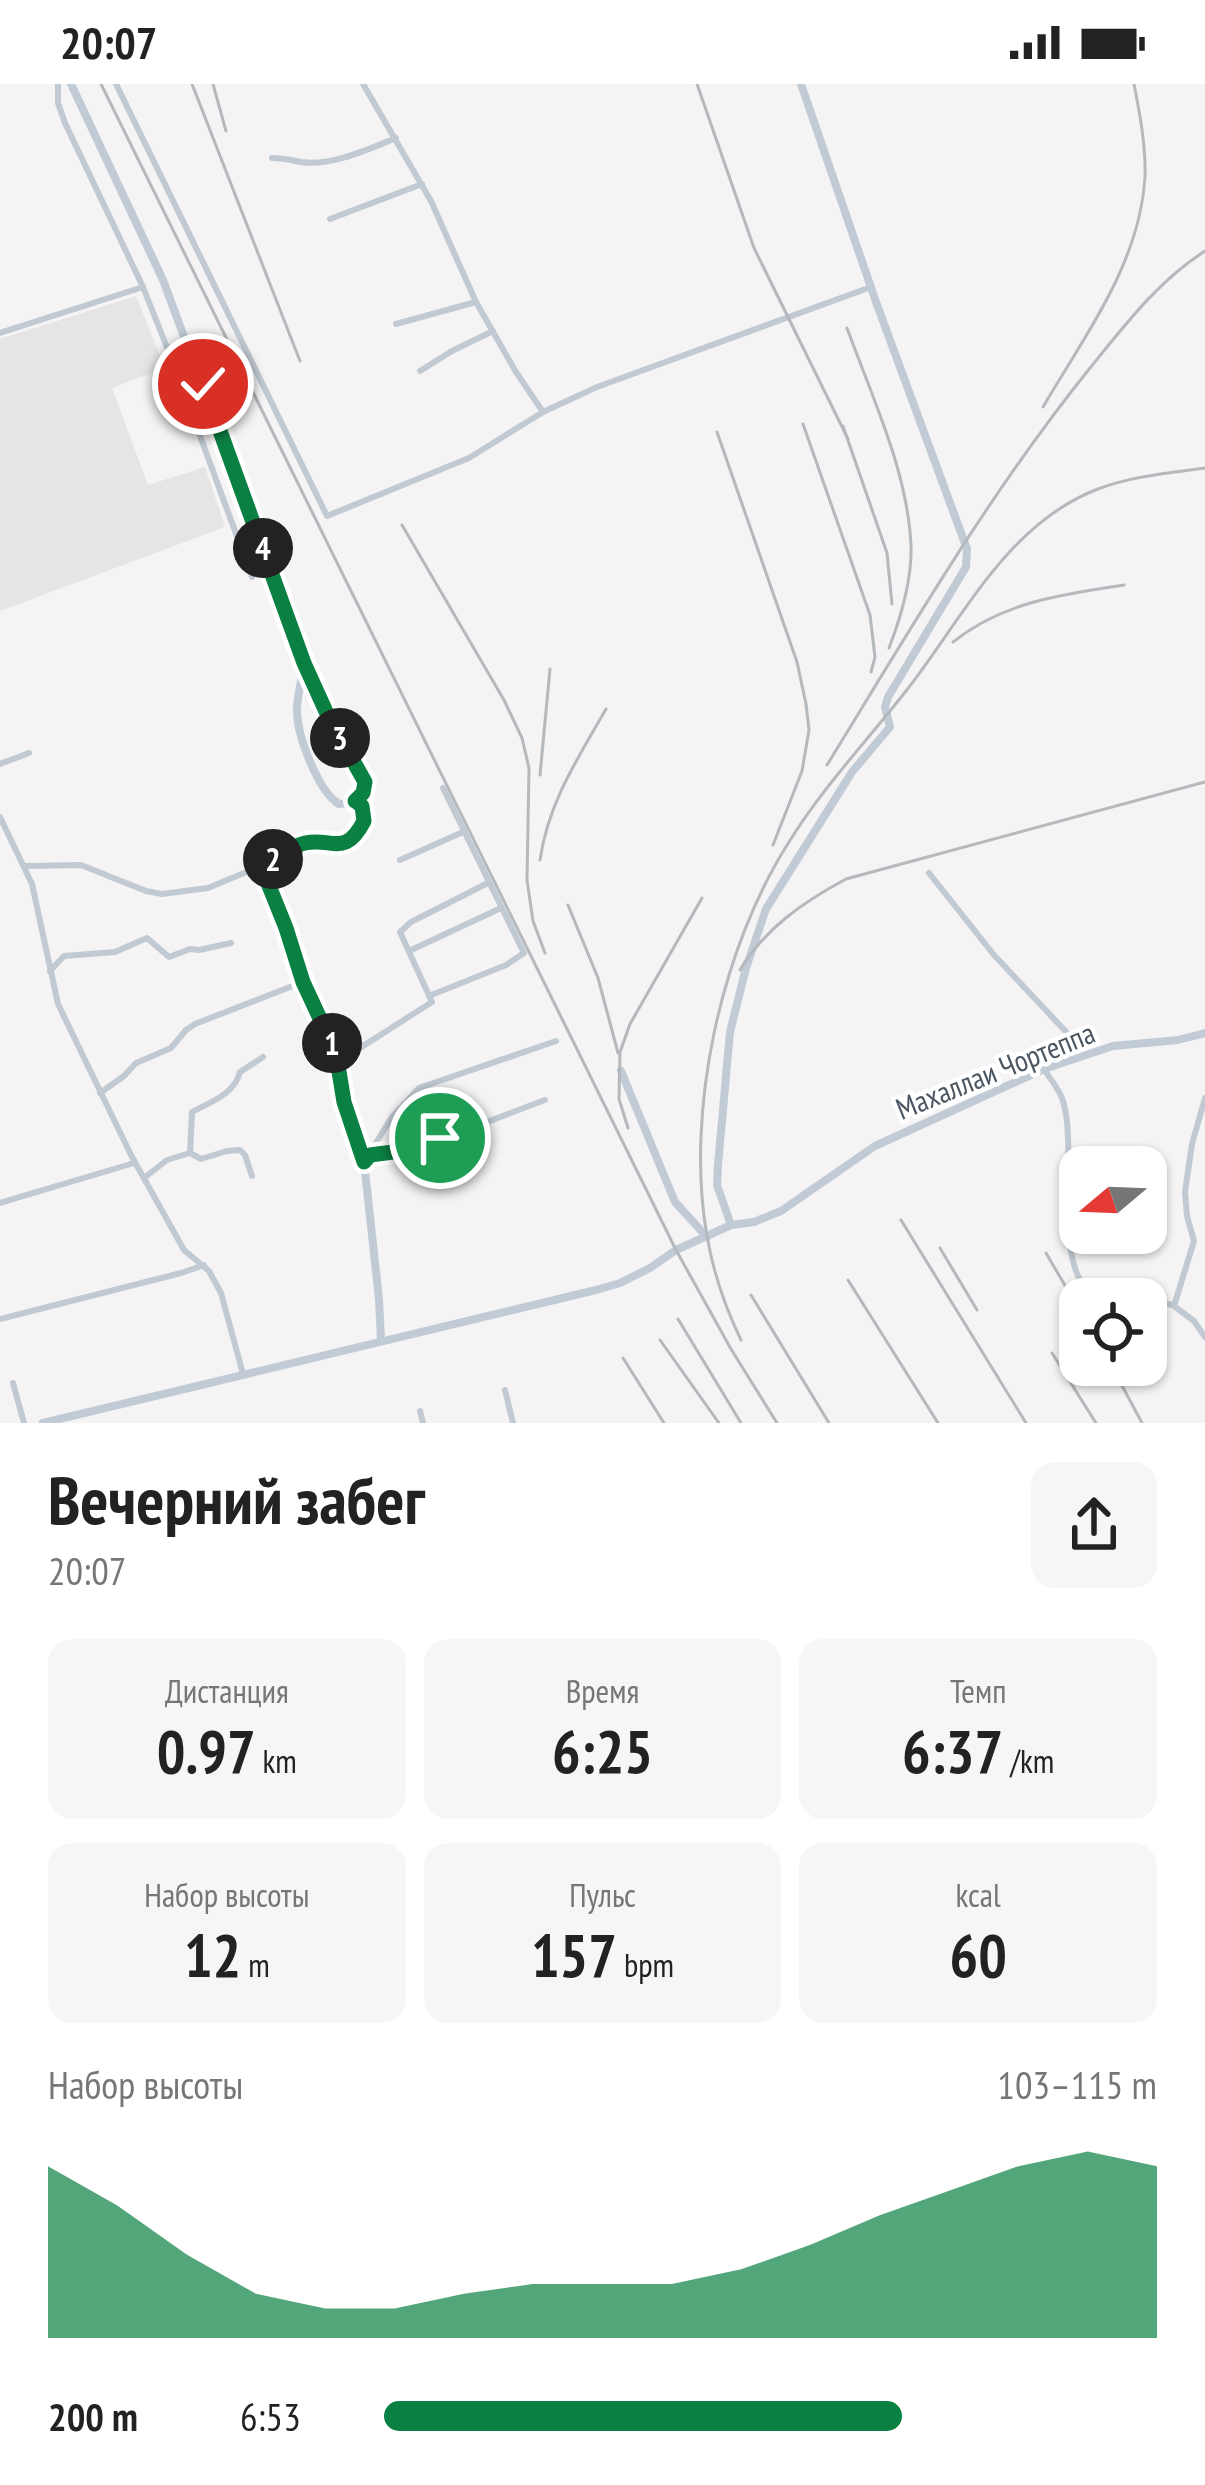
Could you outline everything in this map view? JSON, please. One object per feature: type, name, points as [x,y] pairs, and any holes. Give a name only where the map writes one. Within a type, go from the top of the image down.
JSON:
[{"type":"street","points":[[58,84],[65,123],[172,359],[252,577]]},
{"type":"street","points":[[71,84],[163,280],[304,663],[365,782],[355,801],[339,804],[327,796],[299,726],[304,663]]},
{"type":"street","points":[[116,84],[327,516],[469,458],[543,412],[597,387],[871,287]]},
{"type":"street","points":[[363,84],[422,184],[476,302],[543,412]]},
{"type":"street","points":[[731,1225],[717,1185],[730,1032],[766,908],[852,772],[886,735],[888,697],[966,567],[967,557],[801,84]]},
{"type":"street","points":[[272,158],[337,161],[396,138]]},
{"type":"street","points":[[330,219],[422,184]]},
{"type":"street","points":[[0,333],[142,287]]},
{"type":"street","points":[[396,324],[476,302]]},
{"type":"street","points":[[420,371],[493,331]]},
{"type":"street","points":[[172,359],[203,384]]},
{"type":"street","points":[[0,764],[29,753]]},
{"type":"street","points":[[429,996],[524,953],[443,788]]},
{"type":"street","points":[[26,866],[81,865],[162,894],[208,888],[298,845],[312,841],[336,845],[349,840],[364,821],[362,806],[355,801]]},
{"type":"street","points":[[0,817],[32,884],[58,1004],[135,1163],[184,1250],[204,1264],[221,1293],[243,1375]]},
{"type":"street","points":[[400,860],[464,832]]},
{"type":"street","points":[[261,866],[338,1063],[344,1102],[367,1159],[381,1340]]},
{"type":"street","points":[[929,873],[994,955],[1069,1035],[1078,1057]]},
{"type":"street","points":[[338,1063],[432,1002],[400,932],[488,883]]},
{"type":"street","points":[[409,951],[501,908]]},
{"type":"street","points":[[50,971],[64,956],[115,952],[147,938],[169,957],[231,943]]},
{"type":"street","points":[[100,1093],[136,1063],[166,1052],[195,1024],[303,982]]},
{"type":"street","name":"Махаллаи Чортеппа","points":[[43,1423],[620,1283],[731,1225],[781,1211],[875,1146],[1044,1069],[1113,1046],[1204,1035]]},
{"type":"street","points":[[367,1159],[392,1117],[419,1088],[556,1041]]},
{"type":"street","points":[[190,1153],[192,1112],[214,1103],[238,1081],[240,1072],[263,1057]]},
{"type":"street","points":[[1044,1069],[1063,1099],[1070,1149],[1066,1200],[1079,1278]]},
{"type":"street","points":[[621,1072],[676,1202],[706,1237]]},
{"type":"street","points":[[1174,1306],[1194,1240],[1185,1192],[1205,1098]]},
{"type":"street","points":[[367,1159],[544,1100]]},
{"type":"street","points":[[144,1178],[167,1160],[190,1153],[201,1159],[241,1150],[252,1176]]},
{"type":"street","points":[[0,1203],[135,1163]]},
{"type":"street","points":[[0,1319],[181,1274],[204,1264]]},
{"type":"street","points":[[1167,1304],[1194,1321],[1205,1337]]},
{"type":"street","points":[[13,1383],[24,1423]]},
{"type":"street","points":[[505,1390],[513,1423]]},
{"type":"street","points":[[420,1411],[423,1423]]},
{"type":"shaded area","points":[[136,296],[165,368],[112,388],[148,485],[205,467],[225,527],[0,611],[0,339]]},
{"type":"railway","points":[[101,84],[676,1250],[777,1423]]},
{"type":"railway","points":[[192,84],[300,361]]},
{"type":"railway","points":[[213,84],[226,131]]},
{"type":"railway","points":[[697,84],[754,248],[848,439]]},
{"type":"railway","points":[[1043,407],[1108,297],[1133,239],[1145,177],[1134,84]]},
{"type":"railway","points":[[827,765],[952,562],[1053,415],[1143,305],[1205,251]]},
{"type":"railway","points":[[847,328],[887,435],[908,518],[910,572],[889,648]]},
{"type":"railway","points":[[803,424],[870,615],[875,657],[871,672]]},
{"type":"railway","points":[[843,426],[887,553],[892,604]]},
{"type":"railway","points":[[717,432],[797,662],[806,704],[809,730],[802,771],[773,845]]},
{"type":"railway","points":[[741,1340],[710,1249],[701,1188],[701,1137],[714,1032],[744,931],[765,884],[816,802],[906,691],[990,575],[1038,525],[1066,504],[1098,489],[1205,468]]},
{"type":"railway","points":[[402,525],[522,738],[529,768],[527,880],[533,921],[545,953]]},
{"type":"railway","points":[[953,642],[1013,609],[1056,596],[1124,585]]},
{"type":"railway","points":[[540,775],[550,669]]},
{"type":"railway","points":[[540,860],[557,800],[606,709]]},
{"type":"railway","points":[[740,970],[787,917],[846,879],[1205,782]]},
{"type":"railway","points":[[628,1128],[619,1099],[620,1052],[630,1024],[702,898]]},
{"type":"railway","points":[[568,905],[598,978],[618,1053]]},
{"type":"railway","points":[[901,1220],[1026,1423]]},
{"type":"railway","points":[[940,1248],[977,1310]]},
{"type":"railway","points":[[1046,1253],[1061,1278]]},
{"type":"railway","points":[[848,1280],[938,1423]]},
{"type":"railway","points":[[751,1295],[829,1423]]},
{"type":"railway","points":[[678,1319],[741,1423]]},
{"type":"railway","points":[[660,1340],[719,1423]]},
{"type":"railway","points":[[1052,1353],[1096,1423]]},
{"type":"railway","points":[[623,1358],[664,1423]]},
{"type":"railway","points":[[1122,1386],[1142,1423]]},
{"type":"route","points":[[203,384],[304,663],[365,782],[355,801],[362,806],[364,821],[349,840],[336,845],[312,841],[298,845],[261,866],[303,982],[336,1053],[344,1102],[364,1162],[370,1155],[440,1138]]}]
